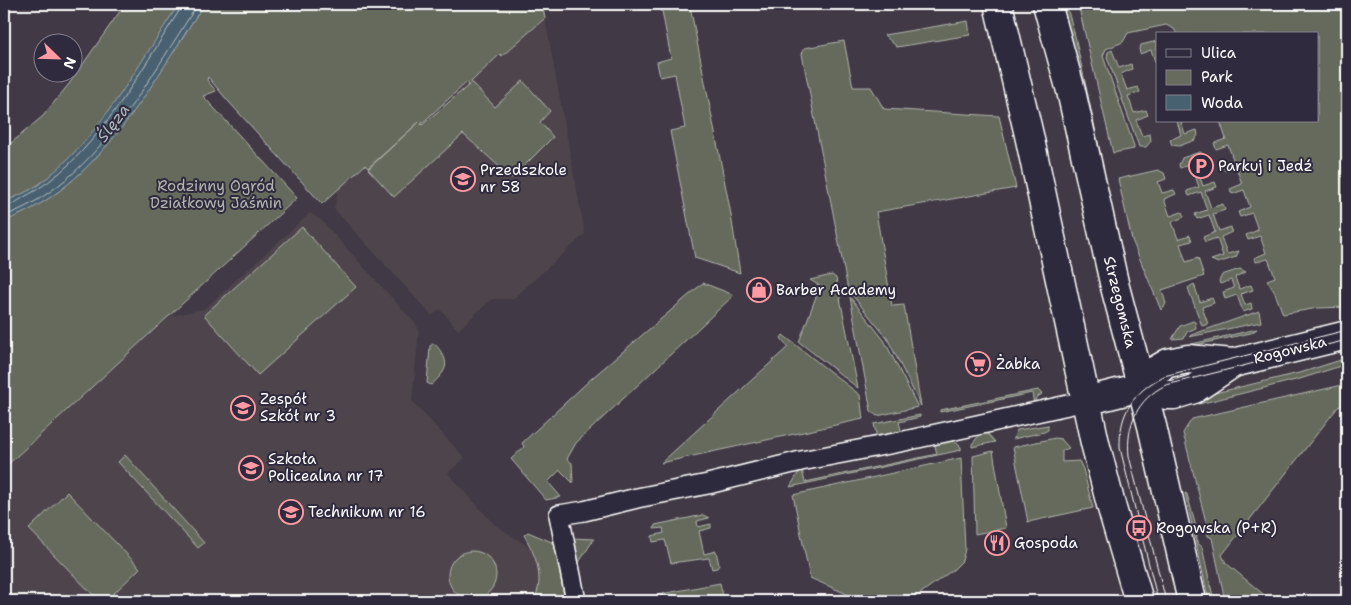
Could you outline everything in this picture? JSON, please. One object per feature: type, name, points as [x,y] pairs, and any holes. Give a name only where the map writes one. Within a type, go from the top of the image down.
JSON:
[{"type":"main road","points":[[998,4],[1029,135],[1086,401],[1111,505],[1139,601]]},
{"type":"main road","name":"Strzegomska","points":[[1047,4],[1071,91],[1115,288],[1154,432],[1192,601]]},
{"type":"main road","name":"Rogowska","points":[[1141,387],[1167,395],[1174,395],[1194,389],[1233,363],[1347,335]]},
{"type":"main road","points":[[1086,401],[1141,387]]},
{"type":"street","points":[[576,601],[559,515],[708,484],[801,461],[1086,401]]},
{"type":"shaded area","name":"Przedszkole nr 58","points":[[545,18],[585,234],[513,299],[492,299],[458,330],[440,309],[432,316],[334,209],[338,190],[365,165],[368,167],[421,123],[467,82],[469,84],[500,54],[502,56]]},
{"type":"shaded area","name":"Zespół Szkół nr 3","points":[[310,213],[320,219],[416,324],[419,330],[412,401],[465,458],[448,473],[494,524],[552,562],[545,601],[4,601],[4,468],[170,316],[204,309]]},
{"type":"green space","points":[[125,4],[179,4],[116,101],[80,146],[60,167],[38,185],[4,202],[4,149],[43,116],[70,82],[82,82],[82,65]]},
{"type":"green space","name":"Rodzinny Ogród Działkowy Jaśmin","points":[[204,4],[542,4],[545,18],[502,56],[500,54],[471,82],[495,107],[523,81],[550,111],[540,122],[553,137],[512,178],[463,134],[394,197],[368,169],[419,122],[368,168],[365,165],[322,204],[208,77],[207,80],[216,91],[203,96],[297,198],[4,468],[4,221],[37,205],[68,184],[95,159],[143,99]],"holes":[[[467,82],[469,85],[422,125],[421,124]]]},
{"type":"green space","points":[[659,4],[697,4],[690,6],[730,209],[740,273],[695,258],[670,131],[685,128],[675,74],[660,77],[657,62],[671,58]]},
{"type":"green space","points":[[1058,4],[1066,4],[1075,36],[1101,156],[1099,156]]},
{"type":"green space","points":[[1078,4],[1347,4],[1347,307],[1318,308],[1283,314],[1275,293],[1267,280],[1275,277],[1268,259],[1256,262],[1254,258],[1266,253],[1260,236],[1248,240],[1246,235],[1258,230],[1252,213],[1240,217],[1238,212],[1250,207],[1244,190],[1232,194],[1230,189],[1242,184],[1236,167],[1225,171],[1223,166],[1234,162],[1228,145],[1216,149],[1214,143],[1226,139],[1220,122],[1318,122],[1318,32],[1176,32],[1166,25],[1128,33],[1123,42],[1106,49],[1103,56],[1134,146],[1134,149],[1113,153]]},
{"type":"green space","points":[[968,21],[970,35],[897,47],[884,35]]},
{"type":"green space","points":[[844,41],[853,87],[871,87],[884,109],[999,116],[1016,188],[876,212],[892,306],[904,305],[921,406],[887,338],[848,290],[802,54],[804,48]]},
{"type":"green space","points":[[1156,41],[1156,64],[1151,50],[1140,54],[1139,49],[1141,45]]},
{"type":"green space","points":[[1112,50],[1119,68],[1131,64],[1132,69],[1121,74],[1127,90],[1138,87],[1140,92],[1128,96],[1134,113],[1146,110],[1148,115],[1136,120],[1142,136],[1150,134],[1151,141],[1146,147],[1139,147],[1107,57],[1108,52]]},
{"type":"green space","points":[[1177,122],[1181,122],[1185,134],[1197,130],[1198,135],[1195,140],[1179,146],[1172,145],[1170,140],[1181,135]]},
{"type":"green space","points":[[1200,152],[1206,158],[1195,163],[1203,186],[1215,182],[1217,187],[1205,191],[1211,208],[1223,204],[1225,210],[1213,214],[1219,231],[1231,227],[1232,232],[1221,237],[1227,254],[1239,251],[1236,257],[1218,263],[1211,260],[1223,256],[1217,238],[1205,242],[1203,237],[1215,232],[1209,215],[1197,219],[1195,214],[1207,210],[1201,192],[1189,196],[1187,191],[1199,187],[1191,164],[1180,168],[1179,165],[1182,158]]},
{"type":"green space","points":[[1158,170],[1164,173],[1166,179],[1158,182],[1162,193],[1174,190],[1176,194],[1164,199],[1170,216],[1182,212],[1184,217],[1172,222],[1178,239],[1190,235],[1192,241],[1180,244],[1186,262],[1198,258],[1204,276],[1162,290],[1166,304],[1161,310],[1132,240],[1118,179]]},
{"type":"green space","points":[[302,227],[356,287],[258,375],[204,315]]},
{"type":"green space","points":[[1240,269],[1246,272],[1235,277],[1239,289],[1251,285],[1253,290],[1241,294],[1245,305],[1251,303],[1252,309],[1243,312],[1237,295],[1225,299],[1223,292],[1234,288],[1231,280],[1220,284],[1219,281],[1222,275]]},
{"type":"green space","points":[[832,275],[836,278],[858,388],[799,342],[820,286],[810,280]]},
{"type":"green space","points":[[703,283],[734,295],[576,443],[567,459],[572,463],[573,483],[560,470],[548,482],[561,497],[546,500],[511,459],[524,447],[522,443],[592,378]]},
{"type":"green space","points":[[1194,284],[1200,302],[1212,298],[1214,303],[1202,307],[1208,324],[1202,326],[1188,288]]},
{"type":"green space","points":[[850,297],[884,340],[918,407],[877,416],[871,411]]},
{"type":"green space","points":[[1259,311],[1261,322],[1189,337],[1191,335]]},
{"type":"green space","points":[[1193,321],[1196,328],[1187,332],[1184,338],[1172,339],[1180,326]]},
{"type":"green space","points":[[1257,329],[1251,333],[1178,349],[1179,347]]},
{"type":"green space","points":[[783,335],[860,395],[863,419],[661,463],[788,347],[781,338]]},
{"type":"green space","points":[[434,343],[443,355],[446,365],[431,385],[427,383],[430,346]]},
{"type":"green space","points":[[1347,358],[1347,364],[1300,379],[1199,404],[1190,399],[1303,372]]},
{"type":"green space","points":[[1347,384],[1347,407],[1344,405],[1338,407],[1222,555],[1226,563],[1263,594],[1264,601],[1225,601],[1212,538],[1208,536],[1183,433],[1192,419]]},
{"type":"green space","points":[[1038,390],[1042,394],[1036,398],[1034,405],[1032,393],[940,412],[940,410]]},
{"type":"green space","points":[[920,415],[920,417],[899,422],[902,434],[877,439],[874,424]]},
{"type":"green space","points":[[1048,425],[1048,430],[1044,432],[1013,439],[1017,430]]},
{"type":"green space","points":[[982,432],[989,435],[995,442],[972,447],[972,444]]},
{"type":"green space","points":[[951,438],[961,447],[961,450],[790,487],[802,470],[805,482],[937,454],[934,442]]},
{"type":"green space","points":[[1055,438],[1061,439],[1069,448],[1062,451],[1062,462],[1079,461],[1083,469],[1093,508],[1028,522],[1013,447]]},
{"type":"green space","points":[[993,451],[1006,528],[975,534],[973,456]]},
{"type":"green space","points":[[125,455],[204,543],[198,548],[118,462]]},
{"type":"green space","points":[[961,458],[965,549],[962,561],[954,569],[910,601],[863,601],[810,578],[793,495]]},
{"type":"green space","points":[[67,492],[140,568],[106,601],[99,601],[29,529]]},
{"type":"green space","points":[[1185,493],[1187,494],[1196,527],[1197,542],[1202,547],[1214,601],[1209,601]]},
{"type":"green space","points":[[703,515],[709,518],[697,521],[698,527],[711,524],[711,528],[699,531],[704,554],[716,551],[719,565],[717,568],[712,569],[709,558],[671,563],[665,540],[653,542],[652,536],[664,533],[663,528],[654,529],[655,525]]},
{"type":"green space","points":[[528,532],[554,543],[565,601],[534,601],[539,584],[539,575],[532,551],[524,535]]},
{"type":"green space","points":[[572,538],[594,539],[576,567]]},
{"type":"green space","points":[[467,551],[477,551],[489,558],[496,570],[496,580],[489,592],[477,599],[467,599],[459,595],[452,588],[448,580],[448,570],[452,562],[459,555]]},
{"type":"green space","points":[[720,583],[724,601],[663,601],[661,594]]},
{"type":"water","name":"Ślęza","points":[[179,4],[204,4],[143,99],[120,130],[95,159],[68,184],[37,205],[4,221],[4,202],[38,185],[60,167],[99,124]]},
{"type":"tram line","points":[[1158,601],[1120,448],[1122,424],[1130,405],[1144,389],[1164,376],[1347,330]]},
{"type":"tram line","points":[[1166,601],[1129,456],[1129,434],[1141,405],[1156,391],[1166,385],[1347,340]]},
{"type":"place","name":"Parkuj i Jedź","points":[[1201,166]]},
{"type":"place","name":"Przedszkole nr 58","points":[[463,179]]},
{"type":"place","name":"Barber Academy","points":[[759,290]]},
{"type":"place","name":"Żabka","points":[[978,364]]},
{"type":"place","name":"Zespół Szkół nr 3","points":[[243,408]]},
{"type":"place","name":"Szkoła Policealna nr 17","points":[[251,468]]},
{"type":"place","name":"Technikum nr 16","points":[[291,512]]},
{"type":"place","name":"Rogowska (P+R)","points":[[1139,528]]},
{"type":"place","name":"Gospoda","points":[[997,543]]}]
